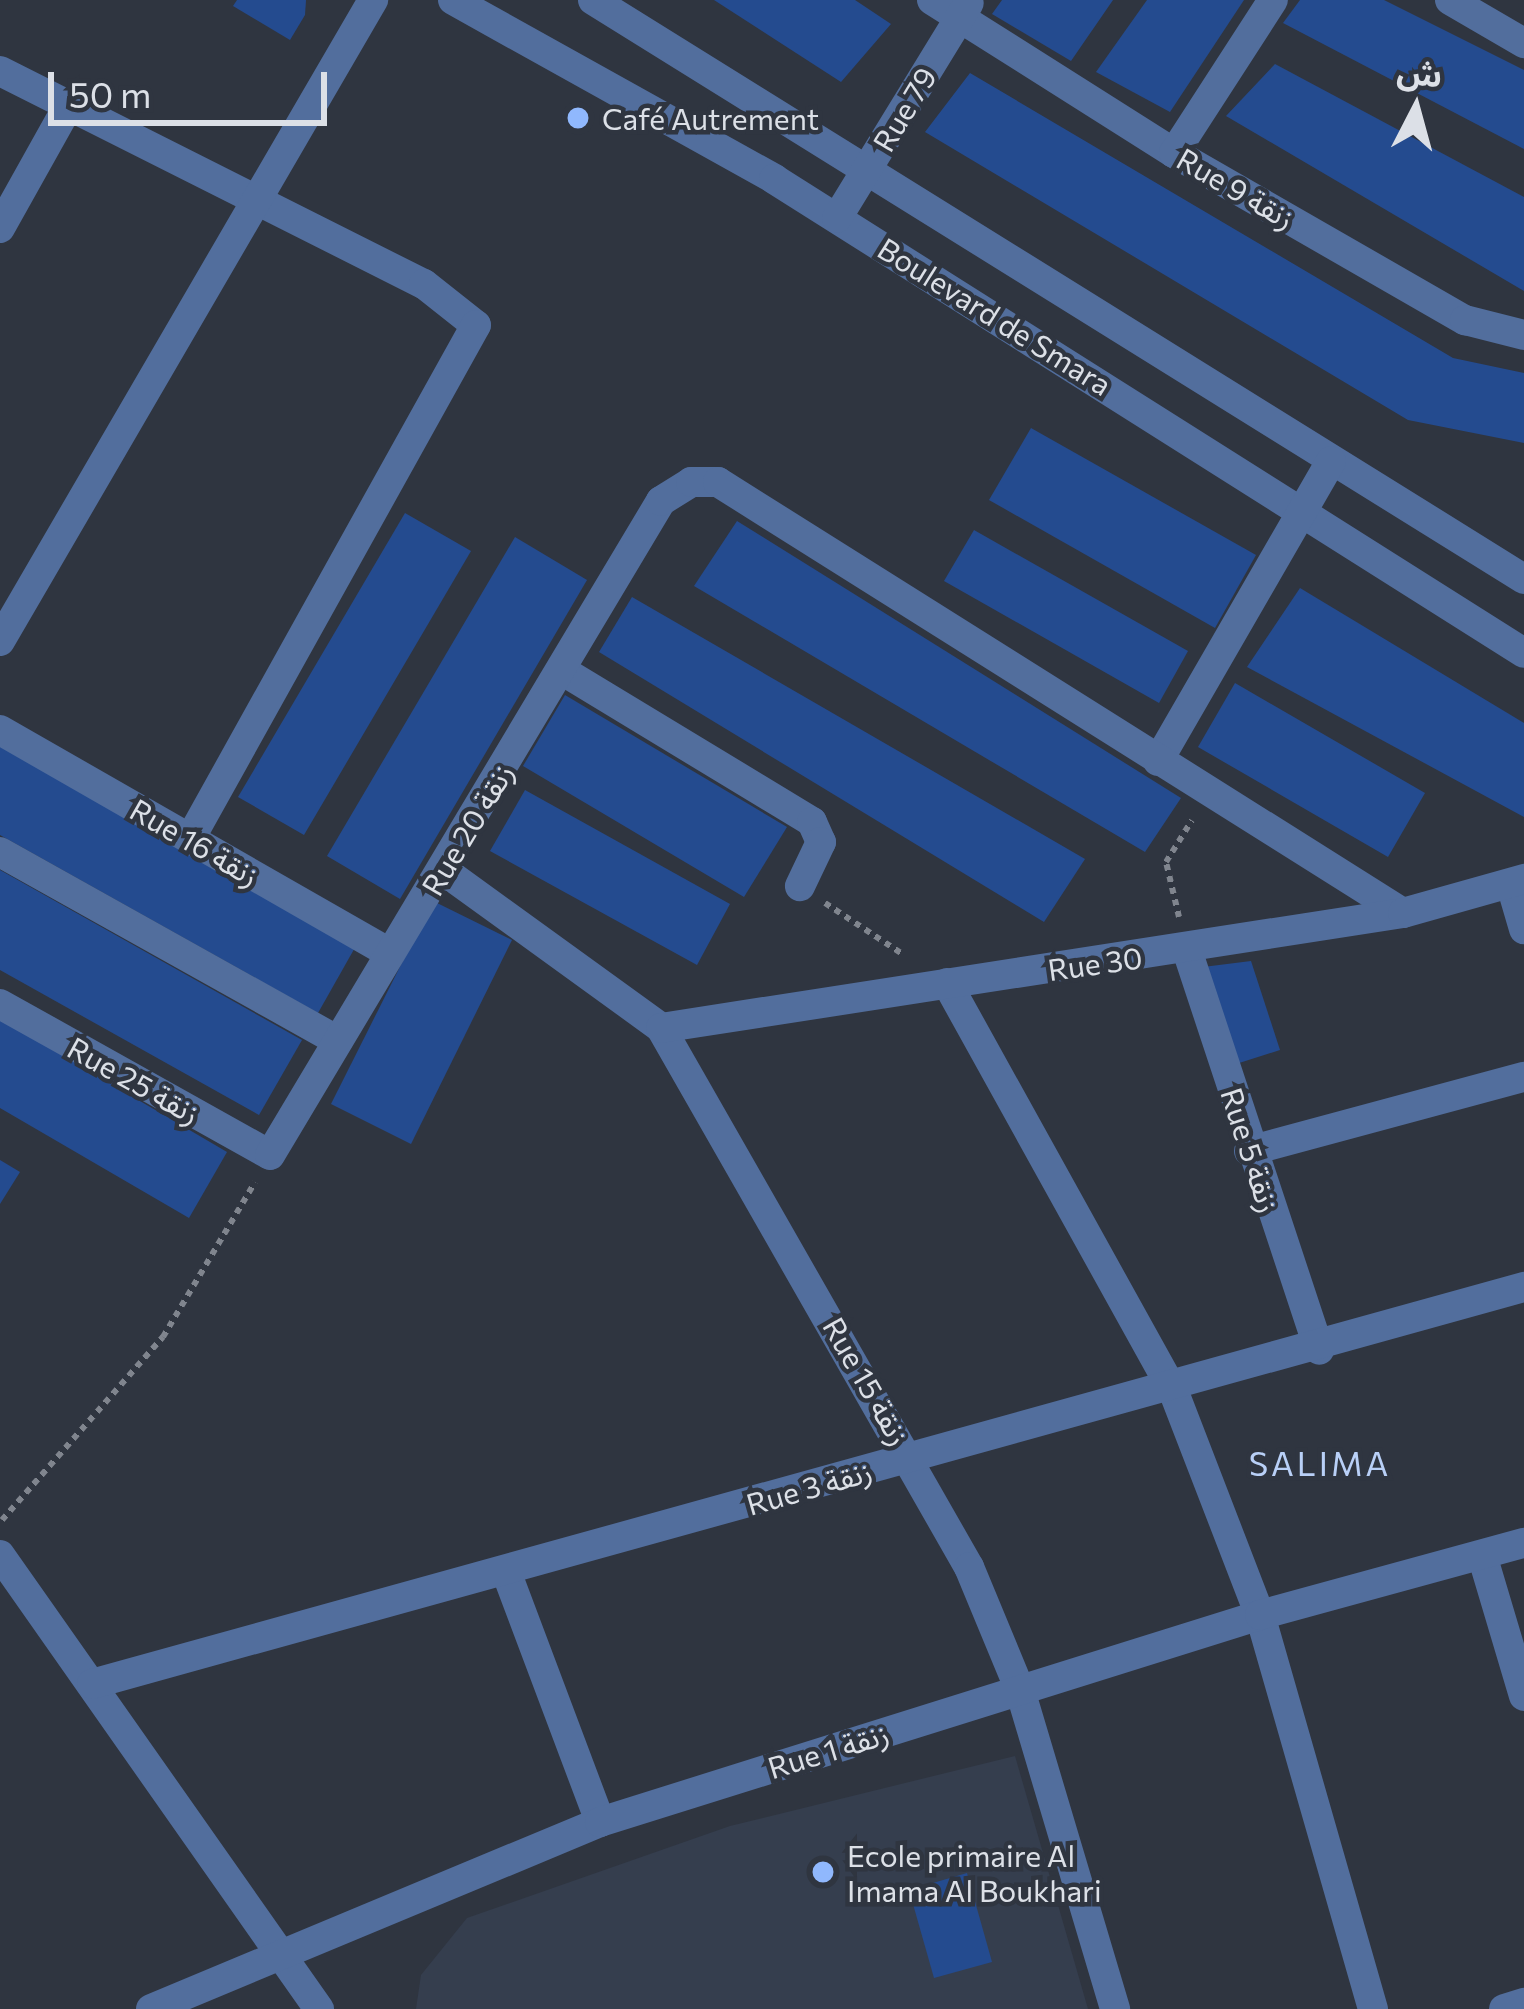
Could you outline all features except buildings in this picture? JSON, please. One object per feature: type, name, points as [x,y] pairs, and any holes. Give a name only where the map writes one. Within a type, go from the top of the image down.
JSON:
[{"type":"street","points":[[0,641],[373,0]]},
{"type":"street","name":"Boulevard de Smara","points":[[453,0],[837,218],[1524,653]]},
{"type":"street","name":"Boulevard de Smara","points":[[593,0],[1524,579]]},
{"type":"street","name":"Rue 9 زنقة","points":[[932,0],[965,9],[1174,153],[1466,320],[1524,335]]},
{"type":"street","points":[[1174,153],[1273,0]]},
{"type":"street","points":[[1450,0],[1524,43]]},
{"type":"street","name":"Rue 79","points":[[837,218],[965,9]]},
{"type":"street","points":[[0,71],[66,110],[424,284],[476,325],[190,839]]},
{"type":"street","points":[[0,228],[66,110]]},
{"type":"street","points":[[1331,461],[1158,761],[1403,913]]},
{"type":"street","name":"Rue 20 زنقة","points":[[269,1155],[661,501],[691,482],[718,482],[1158,761]]},
{"type":"street","points":[[563,670],[812,822],[821,842],[800,886]]},
{"type":"street","name":"Rue 16 زنقة","points":[[0,730],[390,953]]},
{"type":"street","points":[[0,852],[338,1041]]},
{"type":"street","name":"Rue 15 زنقة","points":[[443,870],[661,1028],[912,1457],[1021,1690],[1115,2009]]},
{"type":"street","points":[[1518,884],[1524,929]]},
{"type":"street","name":"Rue 30","points":[[661,1028],[1187,950],[1403,913],[1518,884]]},
{"type":"street","name":"Rue 5 زنقة","points":[[1187,950],[1318,1349]]},
{"type":"street","points":[[946,983],[1173,1390],[1260,1615],[1373,2009]]},
{"type":"street","name":"Rue 25 زنقة","points":[[0,1004],[269,1155]]},
{"type":"street","points":[[1250,1151],[1524,1077]]},
{"type":"street","name":"Rue 3 زنقة","points":[[92,1684],[507,1574],[912,1457],[1173,1390],[1524,1287]]},
{"type":"street","name":"Rue 1 زنقة","points":[[151,2009],[600,1822],[1260,1615],[1524,1543]]},
{"type":"street","points":[[0,1555],[319,2009]]},
{"type":"street","points":[[1482,1556],[1524,1696]]},
{"type":"street","points":[[507,1574],[600,1822]]},
{"type":"street","points":[[1504,2009],[1524,2003]]},
{"type":"path","points":[[1187,950],[1166,862],[1210,791]]},
{"type":"path","points":[[800,886],[946,983]]},
{"type":"path","points":[[0,1523],[164,1337],[269,1155]]},
{"type":"shaded area","name":"Ecole primaire Al Imama Al Boukhari","points":[[1015,1756],[1088,2009],[416,2009],[421,1975],[467,1918],[730,1826]]},
{"type":"place","name":"Café Autrement","points":[[578,118]]},
{"type":"place","name":"Ecole primaire Al Imama Al Boukhari","points":[[823,1872]]},
{"type":"district","name":"SALIMA","points":[[1320,1463]]}]
